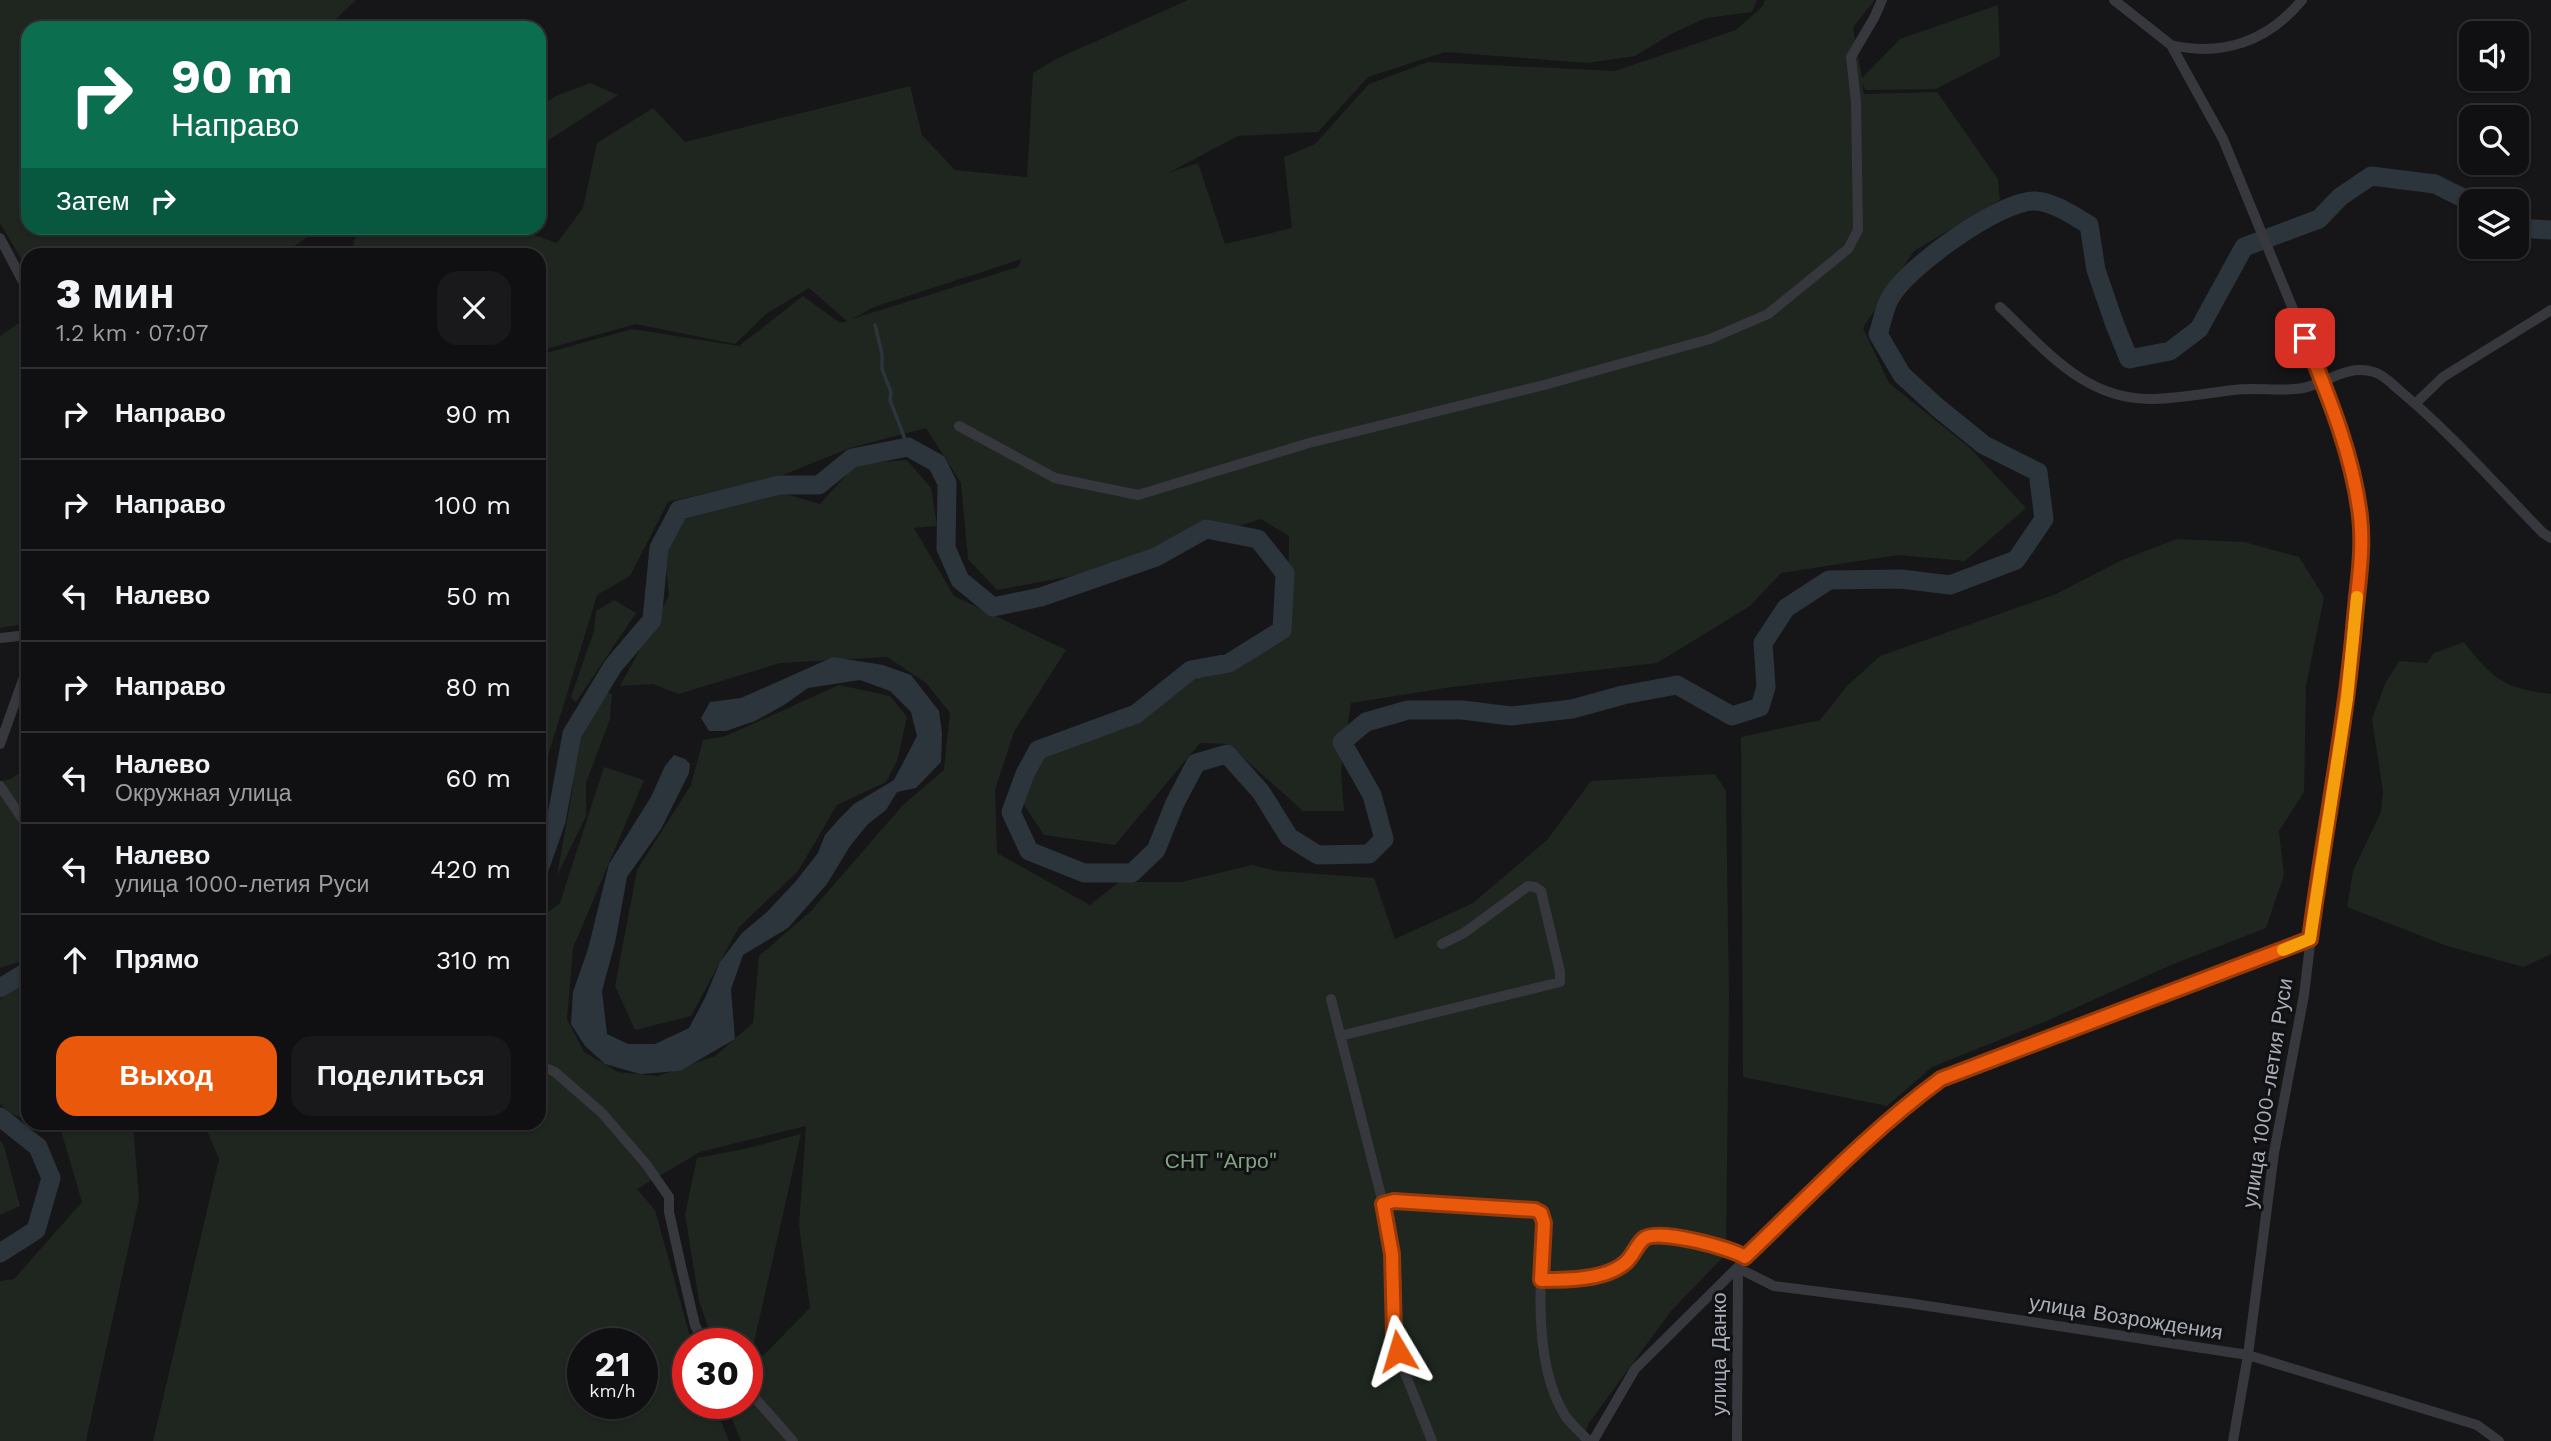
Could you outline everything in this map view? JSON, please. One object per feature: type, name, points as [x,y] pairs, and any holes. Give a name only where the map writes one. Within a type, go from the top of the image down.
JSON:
[{"type":"street","points":[[959,426],[1055,478],[1138,495],[1309,443],[1544,385],[1710,339],[1768,314],[1848,250],[1858,230],[1856,102],[1851,57],[1882,0]]},
{"type":"street","points":[[2114,0],[2171,45],[2203,51],[2240,45],[2291,13],[2302,0]]},
{"type":"street","name":"улица 1000-летия Руси","points":[[2171,45],[2223,139],[2323,382],[2349,459],[2360,516],[2360,578],[2347,699],[2310,939],[2304,995],[2274,1153],[2248,1355],[2233,1441]]},
{"type":"street","points":[[0,239],[21,278]]},
{"type":"street","points":[[2000,307],[2073,376],[2095,388],[2118,395],[2155,399],[2249,388],[2299,388],[2323,382],[2343,372],[2374,372],[2383,376],[2416,403],[2551,538]]},
{"type":"street","points":[[2416,403],[2444,377],[2551,310]]},
{"type":"street","points":[[0,638],[21,636]]},
{"type":"street","points":[[0,744],[21,686]]},
{"type":"street","points":[[0,786],[21,817]]},
{"type":"street","points":[[1340,1036],[1560,982],[1541,891],[1535,887],[1528,886],[1464,933],[1442,944]]},
{"type":"street","points":[[1383,1204],[1394,1201],[1535,1210],[1541,1213],[1544,1223],[1542,1328],[1549,1377],[1567,1417],[1591,1441],[1635,1369],[1684,1318],[1859,1147],[1905,1105],[1941,1079],[2310,939]]},
{"type":"street","points":[[1331,999],[1383,1204],[1392,1254],[1394,1335],[1402,1368],[1432,1441]]},
{"type":"street","points":[[546,1068],[555,1072],[602,1113],[646,1164],[670,1197],[668,1212],[696,1328]]},
{"type":"street","points":[[1541,1280],[1601,1275],[1624,1265],[1643,1239],[1650,1236],[1667,1236],[1733,1250],[1745,1257]]},
{"type":"street","name":"улица Возрождения","points":[[1738,1268],[1774,1286],[1908,1303],[2248,1355],[2477,1425],[2499,1441]]},
{"type":"street","name":"улица Данко","points":[[1737,1441],[1738,1268]]},
{"type":"street","points":[[763,1407],[793,1441]]},
{"type":"green space","points":[[0,0],[356,0],[336,19],[338,21],[21,21],[21,235],[311,235],[295,245],[297,248],[21,248],[21,259],[0,223]]},
{"type":"green space","points":[[1188,0],[1757,0],[1752,12],[1706,18],[1671,34],[1635,56],[1587,63],[1445,52],[1368,77],[1318,132],[1238,136],[1168,173],[1198,163],[1225,244],[1292,228],[1284,157],[1315,144],[1369,84],[1428,62],[1615,71],[1736,30],[1763,6],[1765,0],[1875,0],[1853,27],[1862,78],[1900,39],[1998,5],[2000,56],[1936,89],[1866,90],[1862,83],[1864,94],[1937,92],[1998,179],[2000,200],[1914,251],[1863,328],[1889,383],[1970,448],[2026,508],[1965,561],[1898,555],[1781,573],[1750,606],[1657,663],[1452,687],[1351,703],[1341,771],[1344,811],[1303,811],[1228,744],[1200,743],[1115,845],[1044,835],[1022,802],[1041,757],[1096,732],[1185,677],[1288,636],[1289,536],[1261,519],[1099,571],[997,590],[968,559],[961,483],[926,428],[850,448],[783,475],[668,502],[630,576],[597,595],[546,762],[546,353],[632,329],[739,346],[803,296],[840,323],[847,321],[809,288],[766,314],[735,344],[636,324],[546,349],[546,248],[353,248],[354,240],[359,235],[534,235],[557,243],[583,208],[597,143],[653,108],[685,142],[910,86],[922,135],[955,170],[1027,177],[1033,73],[1056,59]],"holes":[[[1022,259],[1018,267],[852,319],[874,307]]]},
{"type":"green space","points":[[590,83],[618,95],[546,142],[546,102]]},
{"type":"green space","points":[[21,322],[21,624],[0,628],[0,336]]},
{"type":"green space","name":"СНТ \"Агро\"","points":[[907,460],[931,488],[937,526],[914,528],[954,596],[1066,650],[1014,732],[995,790],[997,853],[1090,905],[1119,882],[1181,882],[1252,865],[1277,871],[1374,878],[1395,939],[1473,903],[1547,840],[1591,781],[1715,774],[1726,791],[1729,997],[1726,1254],[1671,1311],[1589,1423],[1582,1441],[741,1441],[732,1419],[763,1419],[763,1356],[810,1308],[799,1226],[806,1126],[700,1152],[637,1189],[655,1210],[688,1328],[672,1328],[672,1419],[720,1419],[729,1441],[153,1441],[219,1159],[207,1130],[546,1130],[546,914],[560,903],[604,767],[644,780],[573,948],[567,1019],[584,1052],[618,1072],[658,1076],[715,1056],[753,1023],[759,956],[811,911],[903,805],[944,770],[950,713],[926,683],[887,657],[780,663],[679,694],[653,684],[620,686],[669,596],[664,550],[684,515],[779,492],[820,504],[856,464]]},
{"type":"green space","points":[[2177,539],[2244,542],[2299,557],[2324,597],[2306,686],[2304,792],[2279,831],[2284,875],[2266,928],[2171,965],[2044,1022],[1932,1067],[1887,1106],[1743,1077],[1741,737],[1820,720],[1847,686],[1880,656],[2056,594],[2122,560]]},
{"type":"green space","points":[[614,600],[636,613],[576,702],[571,697],[594,631],[596,611]]},
{"type":"green space","points":[[2464,642],[2500,680],[2522,689],[2551,694],[2551,954],[2524,967],[2447,946],[2347,907],[2353,871],[2381,812],[2383,792],[2372,719],[2385,684],[2399,661],[2427,663],[2434,653]]},
{"type":"green space","points":[[839,685],[890,696],[907,717],[897,761],[886,782],[837,805],[798,871],[739,927],[691,1016],[635,1030],[615,986],[637,870],[691,785],[703,740],[726,736]]},
{"type":"green space","points":[[606,692],[612,694],[610,719],[586,783],[586,816],[557,876],[572,792],[578,736]]},
{"type":"green space","points":[[21,772],[21,961],[0,968],[0,781]]},
{"type":"green space","points":[[21,986],[21,1118],[0,1104],[0,999]]},
{"type":"green space","points":[[61,1130],[133,1130],[139,1199],[86,1441],[0,1441],[0,1281],[14,1279],[82,1202]]},
{"type":"green space","points":[[801,1134],[757,1328],[708,1328],[699,1301],[685,1214],[697,1158]]},
{"type":"green space","points":[[0,1140],[20,1206],[0,1215]]},
{"type":"shaded area","points":[[833,657],[883,665],[911,675],[939,711],[942,733],[941,762],[916,788],[897,792],[886,810],[868,824],[850,846],[827,884],[788,928],[743,955],[731,989],[735,1039],[680,1071],[640,1074],[605,1064],[585,1046],[571,1024],[573,992],[588,949],[609,864],[674,755],[690,764],[689,773],[661,829],[627,877],[615,943],[602,991],[607,1034],[628,1044],[655,1044],[689,1028],[720,962],[742,933],[767,912],[796,881],[818,853],[825,835],[839,819],[854,804],[894,780],[917,736],[911,712],[890,691],[860,680],[808,688],[755,721],[726,731],[709,731],[701,718],[710,702],[741,698]]},
{"type":"waterway","points":[[546,849],[556,821],[572,734],[613,666],[652,620],[659,548],[679,510],[779,485],[819,485],[852,458],[908,447],[937,463],[947,483],[946,548],[960,580],[993,607],[1041,597],[1156,557],[1206,529],[1258,539],[1285,573],[1282,630],[1229,663],[1191,670],[1136,714],[1038,750],[1025,774],[1011,812],[1029,851],[1084,873],[1132,873],[1156,850],[1175,803],[1196,763],[1227,754],[1261,792],[1289,837],[1318,855],[1369,854],[1384,839],[1372,795],[1342,742],[1366,722],[1408,710],[1462,710],[1511,716],[1572,709],[1623,695],[1677,685],[1732,716],[1760,707],[1766,687],[1763,643],[1786,608],[1829,580],[1901,579],[1950,585],[2016,560],[2044,519],[2038,472],[1984,445],[1937,407],[1902,375],[1878,334],[1888,302],[1899,285],[1934,254],[1978,223],[2019,204],[2035,201],[2056,207],[2089,225],[2096,270],[2129,359],[2170,351],[2199,329],[2244,247],[2319,219],[2340,197],[2371,176],[2435,184],[2459,196]]},
{"type":"waterway","points":[[2529,229],[2551,230]]},
{"type":"waterway","points":[[875,325],[882,354],[882,369],[891,392],[890,400],[908,447]]},
{"type":"waterway","points":[[0,988],[21,975]]},
{"type":"waterway","points":[[0,1117],[38,1147],[51,1178],[36,1230],[0,1253]]},
{"type":"slow traffic","points":[[2283,950],[2310,939],[2347,699],[2357,597]]},
{"type":"route","points":[[1398,1351],[1394,1335],[1392,1254],[1383,1204],[1394,1201],[1535,1210],[1541,1213],[1544,1223],[1541,1280],[1601,1275],[1624,1265],[1643,1239],[1650,1236],[1667,1236],[1733,1250],[1745,1257],[1905,1105],[1941,1079],[2310,939],[2347,699],[2362,539],[2349,459],[2305,338]]}]
